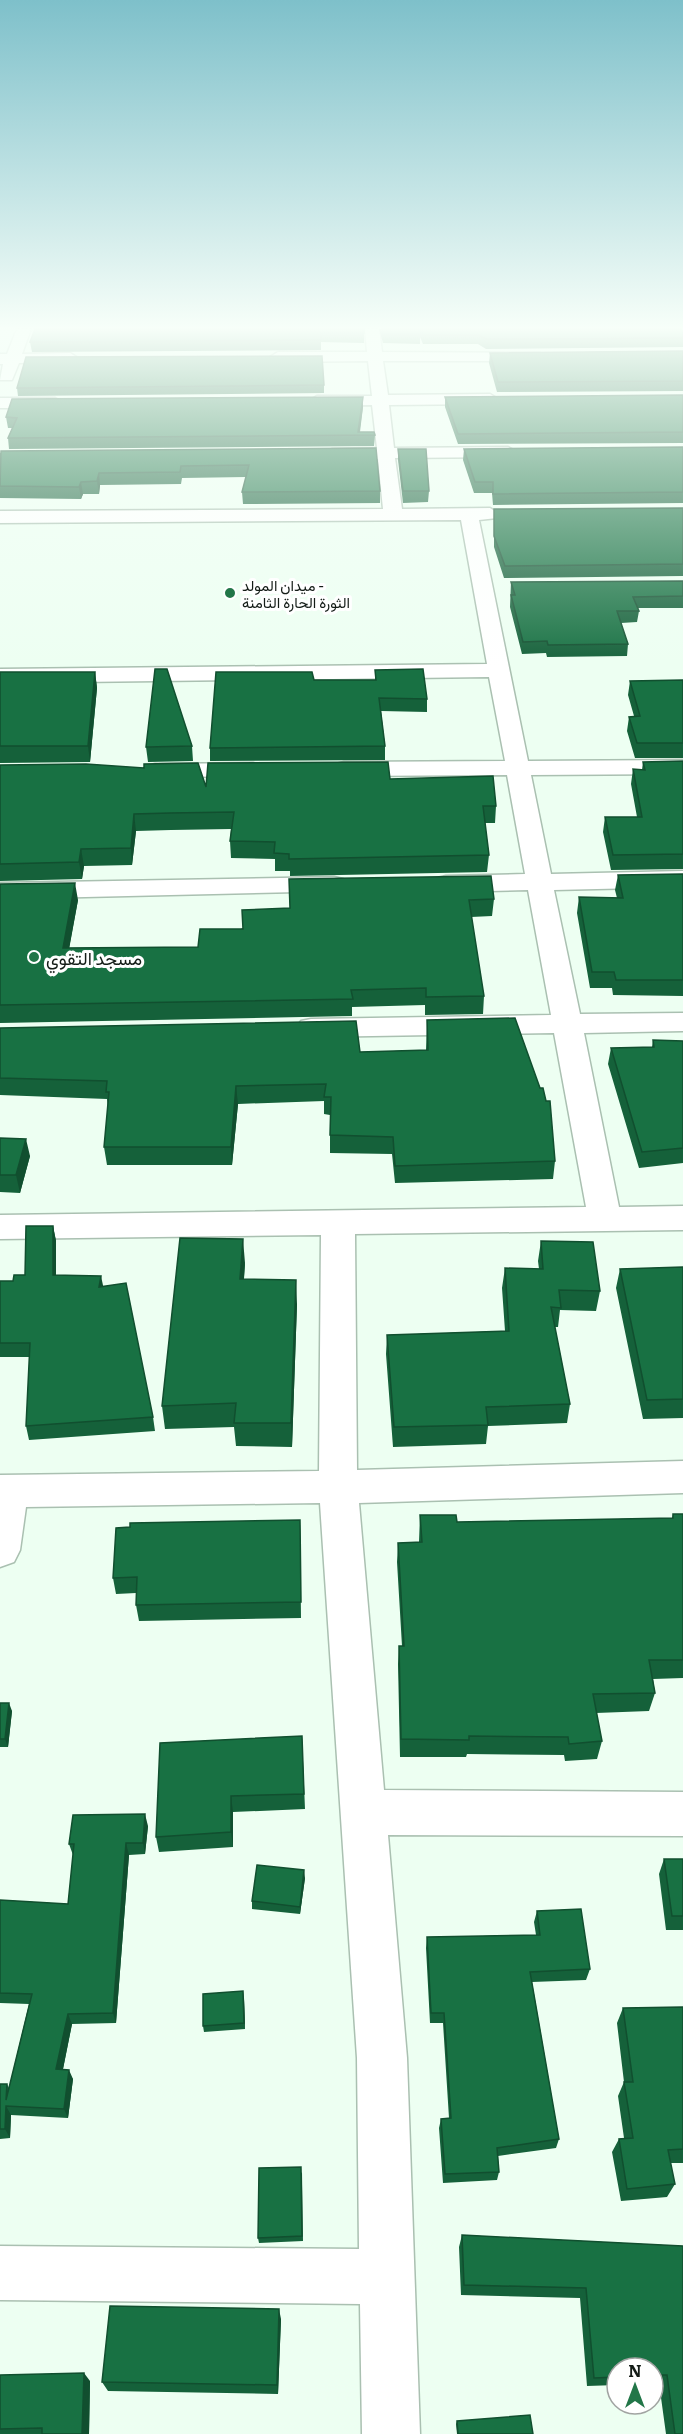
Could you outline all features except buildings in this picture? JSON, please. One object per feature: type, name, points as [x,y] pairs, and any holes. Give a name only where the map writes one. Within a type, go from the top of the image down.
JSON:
[{"type":"street","points":[[383,443],[393,514]]},
{"type":"street","points":[[317,454],[526,451]]},
{"type":"street","points":[[0,517],[504,513]]},
{"type":"street","points":[[469,514],[495,586],[497,670],[542,883],[605,1220]]},
{"type":"street","points":[[0,675],[497,670]]},
{"type":"street","points":[[316,769],[683,767]]},
{"type":"street","points":[[127,771],[280,770]]},
{"type":"street","points":[[423,884],[683,879]]},
{"type":"street","points":[[0,891],[364,885]]},
{"type":"street","points":[[289,1028],[683,1022]]},
{"type":"street","points":[[0,1227],[683,1218]]},
{"type":"street","points":[[338,1224],[338,1487],[382,2058],[391,2434]]},
{"type":"street","points":[[0,1550],[4,1491],[338,1487],[683,1477]]},
{"type":"street","points":[[363,1812],[683,1814]]},
{"type":"street","points":[[0,2273],[386,2277]]},
{"type":"place","name":"ميدان المولد - الثورة الحارة الثامنة","points":[[230,593]]},
{"type":"place","name":"مسجد التقوي","points":[[34,957]]}]
